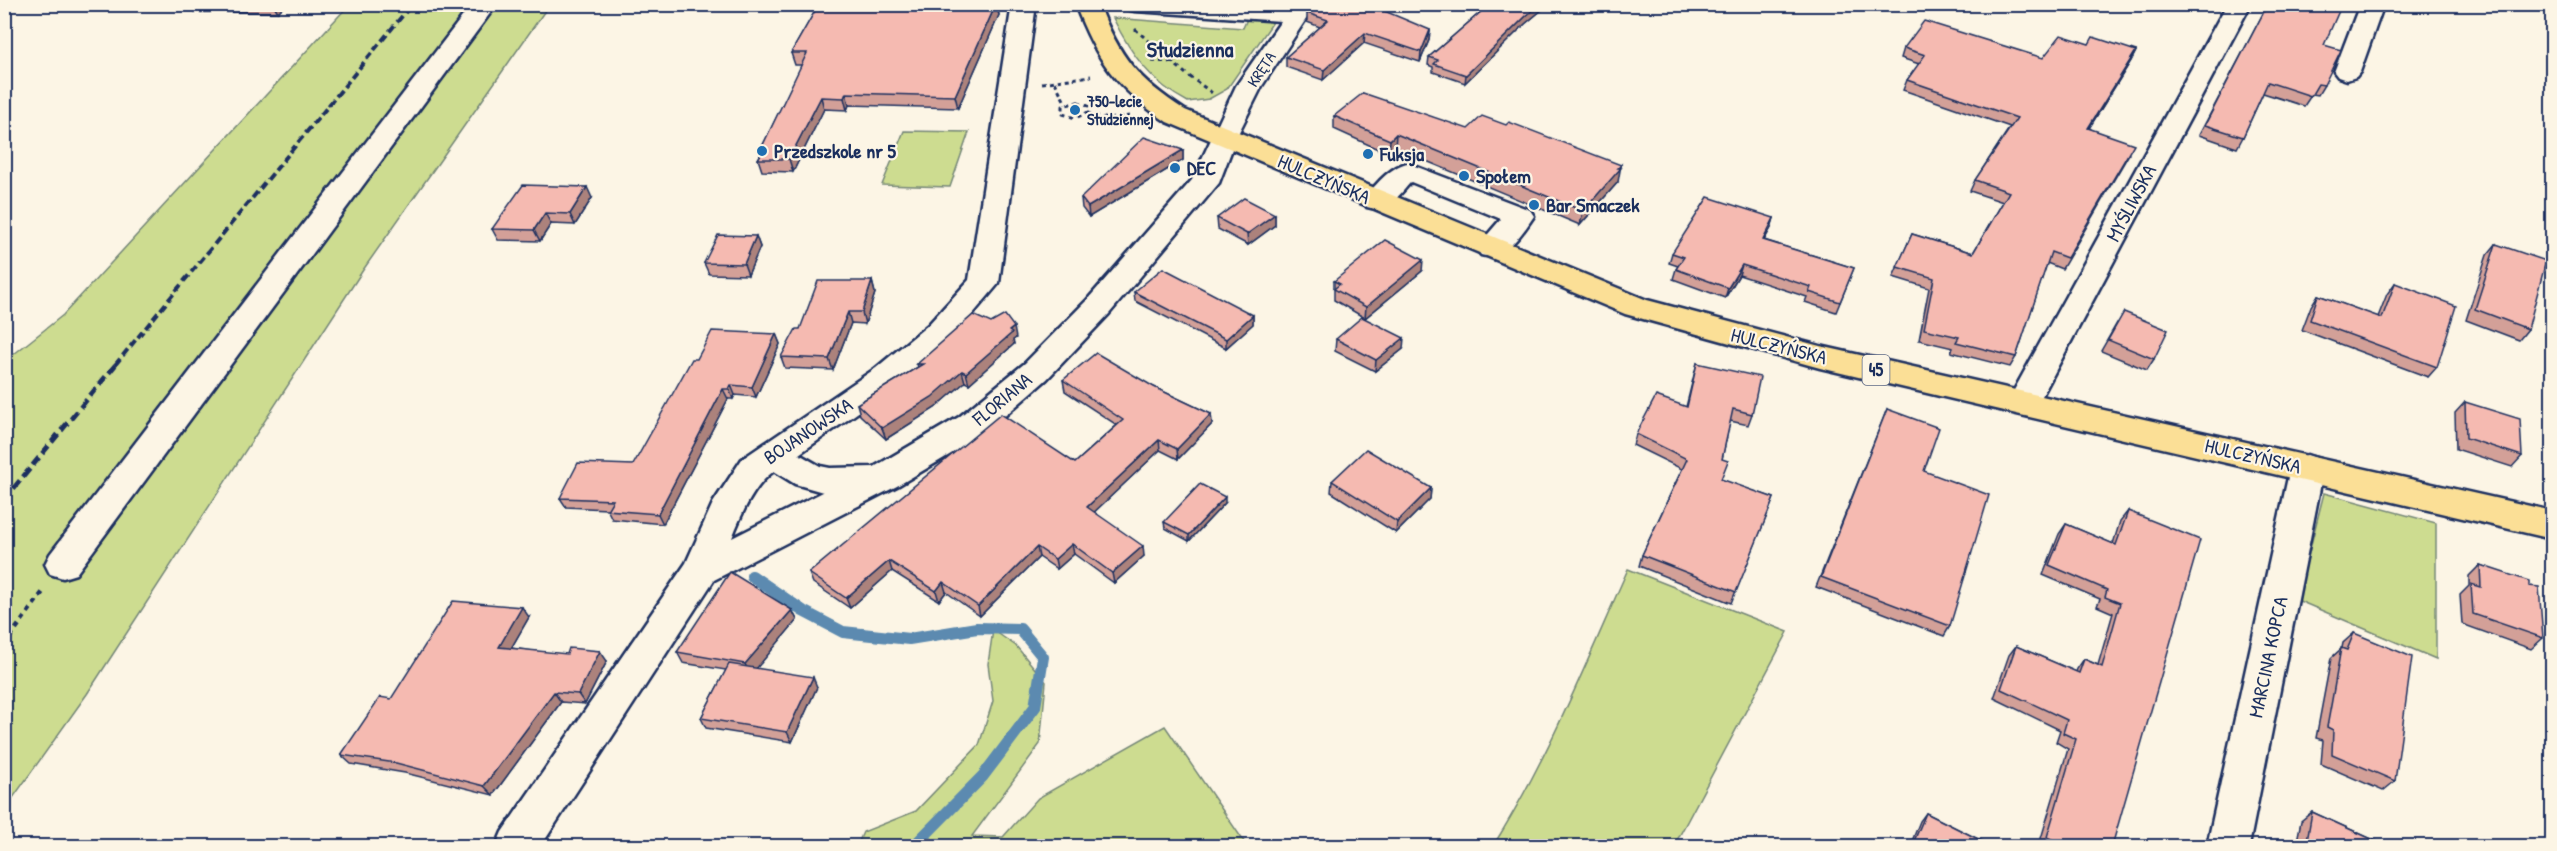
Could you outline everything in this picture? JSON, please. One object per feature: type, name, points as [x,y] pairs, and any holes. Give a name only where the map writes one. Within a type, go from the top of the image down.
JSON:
[{"type":"main road","name":"HULCZYŃSKA","points":[[1087,4],[1102,47],[1137,89],[1176,116],[1231,123],[1377,201],[1606,295],[1684,322],[1820,357],[2553,525]]},
{"type":"street","points":[[63,564],[485,4]]},
{"type":"street","name":"BOJANOWSKA","points":[[517,846],[701,570],[725,513],[754,468],[887,376],[939,333],[984,283],[1024,4]]},
{"type":"street","name":"MYŚLIWSKA","points":[[2024,403],[2240,4]]},
{"type":"street","points":[[2347,72],[2372,4]]},
{"type":"street","points":[[1131,13],[1300,10]]},
{"type":"street","name":"KRĘTA","points":[[1231,123],[1250,86],[1300,10]]},
{"type":"street","name":"FLORIANA","points":[[701,570],[885,477],[971,426],[1036,371],[1098,307],[1205,183],[1231,123]]},
{"type":"street","points":[[1377,201],[1407,171],[1520,216],[1491,248]]},
{"type":"street","points":[[774,452],[789,465],[809,477],[845,483],[885,477]]},
{"type":"street","name":"MARCINA KOPCA","points":[[2228,846],[2307,468]]},
{"type":"path","points":[[1131,13],[1156,47],[1200,86],[1231,123]]},
{"type":"path","points":[[1149,54],[1156,47]]},
{"type":"path","points":[[1143,61],[1173,62]]},
{"type":"path","points":[[1012,86],[1098,75]]},
{"type":"path","points":[[1055,82],[1066,104]]},
{"type":"path","points":[[1082,102],[1088,106],[1088,111],[1080,117],[1066,116],[1061,109],[1066,104],[1082,102]]},
{"type":"path","points":[[4,645],[63,564]]},
{"type":"green space","points":[[349,5],[549,5],[363,270],[87,694],[5,809],[4,362],[63,315]]},
{"type":"green space","points":[[1113,18],[1243,28],[1247,19],[1273,22],[1227,89],[1209,99],[1188,102],[1163,86],[1143,66],[1127,44]]},
{"type":"green space","points":[[904,131],[969,132],[950,187],[882,185]]},
{"type":"green space","points":[[2324,493],[2436,523],[2436,659],[2297,600]]},
{"type":"green space","points":[[1628,569],[1788,632],[1674,846],[1493,846],[1549,745]]},
{"type":"green space","points":[[993,630],[1016,646],[1046,682],[1040,744],[972,836],[1003,837],[1038,798],[1165,726],[1247,846],[857,846],[863,832],[916,811],[979,745],[993,701],[988,664]]},
{"type":"building","points":[[819,4],[996,4],[955,96],[846,93],[844,98],[821,97],[789,159],[758,159],[807,53],[791,53]]},
{"type":"building","points":[[1312,4],[1361,4],[1430,30],[1421,52],[1365,33],[1324,70],[1286,57],[1328,20],[1307,13]]},
{"type":"building","points":[[1490,4],[1540,4],[1466,75],[1434,64],[1438,60],[1429,57]]},
{"type":"building","points":[[2268,4],[2342,4],[2324,45],[2341,50],[2324,85],[2318,84],[2311,96],[2268,82],[2243,137],[2205,125]]},
{"type":"building","points":[[1924,21],[2043,58],[2061,35],[2089,44],[2093,37],[2136,51],[2088,128],[2134,144],[2067,258],[2051,252],[2016,357],[1956,342],[1959,337],[1924,329],[1934,278],[1897,267],[1912,234],[1973,253],[2009,192],[1975,180],[2017,118],[1907,80],[1925,55],[1904,48]]},
{"type":"building","points":[[1363,93],[1468,129],[1482,116],[1506,125],[1509,122],[1621,165],[1618,168],[1621,168],[1583,211],[1396,134],[1390,140],[1334,116]]},
{"type":"building","points":[[1144,137],[1183,150],[1088,207],[1081,198]]},
{"type":"building","points":[[523,185],[587,187],[570,214],[545,213],[534,230],[492,229]]},
{"type":"building","points":[[1708,197],[1774,218],[1763,240],[1854,268],[1840,302],[1809,292],[1811,287],[1742,265],[1728,288],[1676,269],[1684,257],[1672,253]]},
{"type":"building","points":[[1244,198],[1275,214],[1247,234],[1217,218]]},
{"type":"building","points":[[718,235],[756,236],[744,264],[704,263]]},
{"type":"building","points":[[1385,240],[1423,260],[1366,307],[1334,289],[1340,284],[1334,281]]},
{"type":"building","points":[[2496,244],[2546,261],[2528,329],[2475,309]]},
{"type":"building","points":[[1163,268],[1253,315],[1226,339],[1134,292]]},
{"type":"building","points":[[818,281],[872,281],[862,312],[848,312],[829,359],[781,357],[796,329],[800,329]]},
{"type":"building","points":[[2395,283],[2456,306],[2437,367],[2310,320],[2318,295],[2382,318]]},
{"type":"building","points":[[2124,312],[2168,330],[2154,359],[2108,340]]},
{"type":"building","points":[[973,315],[991,323],[1005,315],[1014,327],[1009,331],[1012,333],[966,373],[962,371],[932,397],[882,428],[857,404],[923,364],[917,364]]},
{"type":"building","points":[[1362,317],[1404,338],[1376,360],[1336,339]]},
{"type":"building","points":[[712,331],[776,334],[752,387],[731,385],[729,389],[723,389],[658,514],[607,510],[613,500],[560,498],[578,463],[633,465],[692,359],[697,359]]},
{"type":"building","points":[[1096,353],[1154,387],[1211,414],[1177,449],[1159,440],[1087,507],[1143,546],[1112,573],[1072,544],[1055,559],[1037,547],[978,606],[943,582],[936,591],[889,561],[846,598],[809,573],[1001,414],[1075,463],[1123,420],[1063,380]]},
{"type":"building","points":[[1697,363],[1760,377],[1752,414],[1733,409],[1722,459],[1728,461],[1721,479],[1774,498],[1736,592],[1642,555],[1687,459],[1636,434],[1656,396],[1687,407]]},
{"type":"building","points":[[2465,402],[2520,419],[2522,456],[2466,438]]},
{"type":"building","points":[[1887,409],[1939,428],[1924,471],[1989,495],[1950,626],[1821,577]]},
{"type":"building","points":[[1366,449],[1431,488],[1397,522],[1332,481]]},
{"type":"building","points":[[1200,484],[1225,497],[1189,535],[1164,522]]},
{"type":"building","points":[[2128,511],[2200,540],[2112,846],[2066,846],[2047,837],[2076,739],[2063,733],[2067,720],[2001,689],[2016,646],[2079,673],[2084,659],[2102,667],[2120,603],[2105,597],[2107,590],[2049,565],[2066,524],[2116,545]]},
{"type":"building","points":[[2480,565],[2529,581],[2529,586],[2539,587],[2543,638],[2473,614],[2471,584],[2481,587]]},
{"type":"building","points":[[730,572],[792,610],[745,664],[677,652]]},
{"type":"building","points":[[453,601],[522,607],[499,647],[567,654],[569,648],[600,651],[578,694],[554,692],[484,786],[396,763],[341,755],[380,697],[391,699]]},
{"type":"building","points":[[2354,633],[2412,657],[2395,781],[2332,754],[2333,730],[2327,727],[2341,648],[2347,650]]},
{"type":"building","points":[[729,664],[813,677],[787,732],[701,718]]},
{"type":"building","points":[[2312,812],[2387,846],[2306,846]]},
{"type":"building","points":[[1926,813],[1992,846],[1912,846]]},
{"type":"waterway","points":[[752,576],[803,611],[843,632],[909,639],[977,628],[1020,629],[1043,657],[1035,707],[983,776],[914,846]]},
{"type":"railway","points":[[115,365],[412,4]]},
{"type":"railway","points":[[4,500],[117,363]]},
{"type":"place","name":"750-lecie Studziennej","points":[[1075,110]]},
{"type":"place","name":"Przedszkole nr 5","points":[[762,151]]},
{"type":"place","name":"Fuksja","points":[[1368,154]]},
{"type":"place","name":"DEC","points":[[1175,168]]},
{"type":"place","name":"Społem","points":[[1464,176]]},
{"type":"place","name":"Bar Smaczek","points":[[1534,205]]},
{"type":"district","name":"Studzienna","points":[[1190,49]]}]
